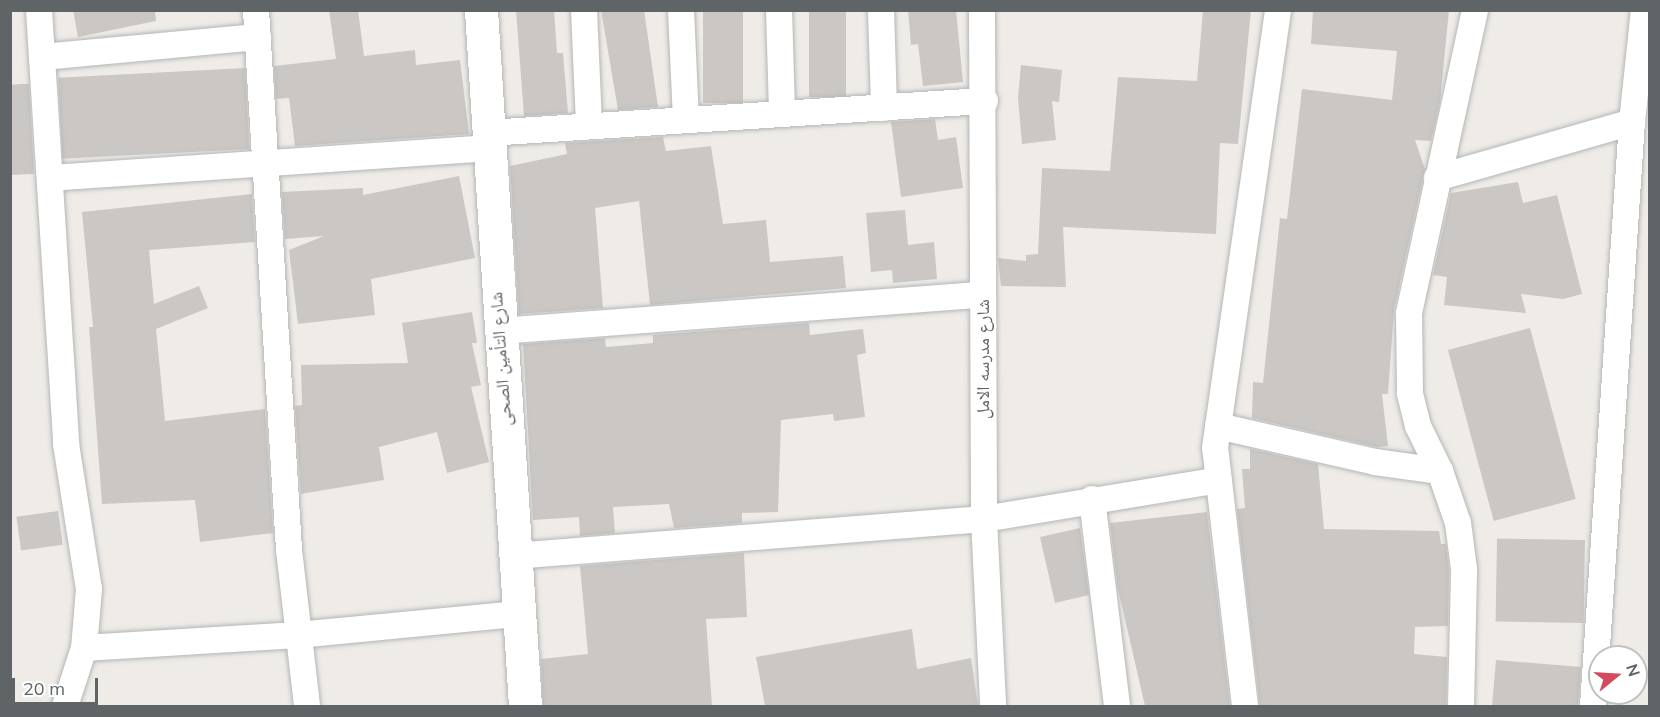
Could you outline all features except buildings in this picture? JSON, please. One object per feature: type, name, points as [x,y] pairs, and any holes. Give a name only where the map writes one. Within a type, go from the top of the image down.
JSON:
[{"type":"street","points":[[39,10],[66,444],[89,590],[84,648],[65,706]]},
{"type":"street","points":[[256,10],[289,550],[307,706]]},
{"type":"street","name":"شارع التأمين الصحى","points":[[481,10],[499,331],[525,706]]},
{"type":"street","points":[[585,10],[589,126]]},
{"type":"street","points":[[681,10],[686,120]]},
{"type":"street","points":[[778,10],[782,114]]},
{"type":"street","points":[[881,10],[884,108]]},
{"type":"street","name":"شارع مدرسه الامل","points":[[982,10],[985,101],[984,519],[993,706]]},
{"type":"street","points":[[1245,706],[1219,480],[1218,426],[1278,10]]},
{"type":"street","points":[[1461,706],[1464,569],[1458,523],[1440,471],[1418,426],[1410,382],[1409,313],[1475,10]]},
{"type":"street","points":[[1593,706],[1632,122],[1644,10]]},
{"type":"street","points":[[42,57],[258,36]]},
{"type":"street","points":[[50,178],[266,165],[488,141],[589,126],[985,101]]},
{"type":"street","points":[[1437,178],[1632,122]]},
{"type":"street","points":[[499,331],[983,295]]},
{"type":"street","points":[[1218,426],[1375,462],[1440,471]]},
{"type":"street","points":[[514,556],[984,519],[1092,499],[1219,480]]},
{"type":"street","points":[[1092,499],[1117,706]]},
{"type":"street","points":[[84,648],[298,635],[518,614]]}]
